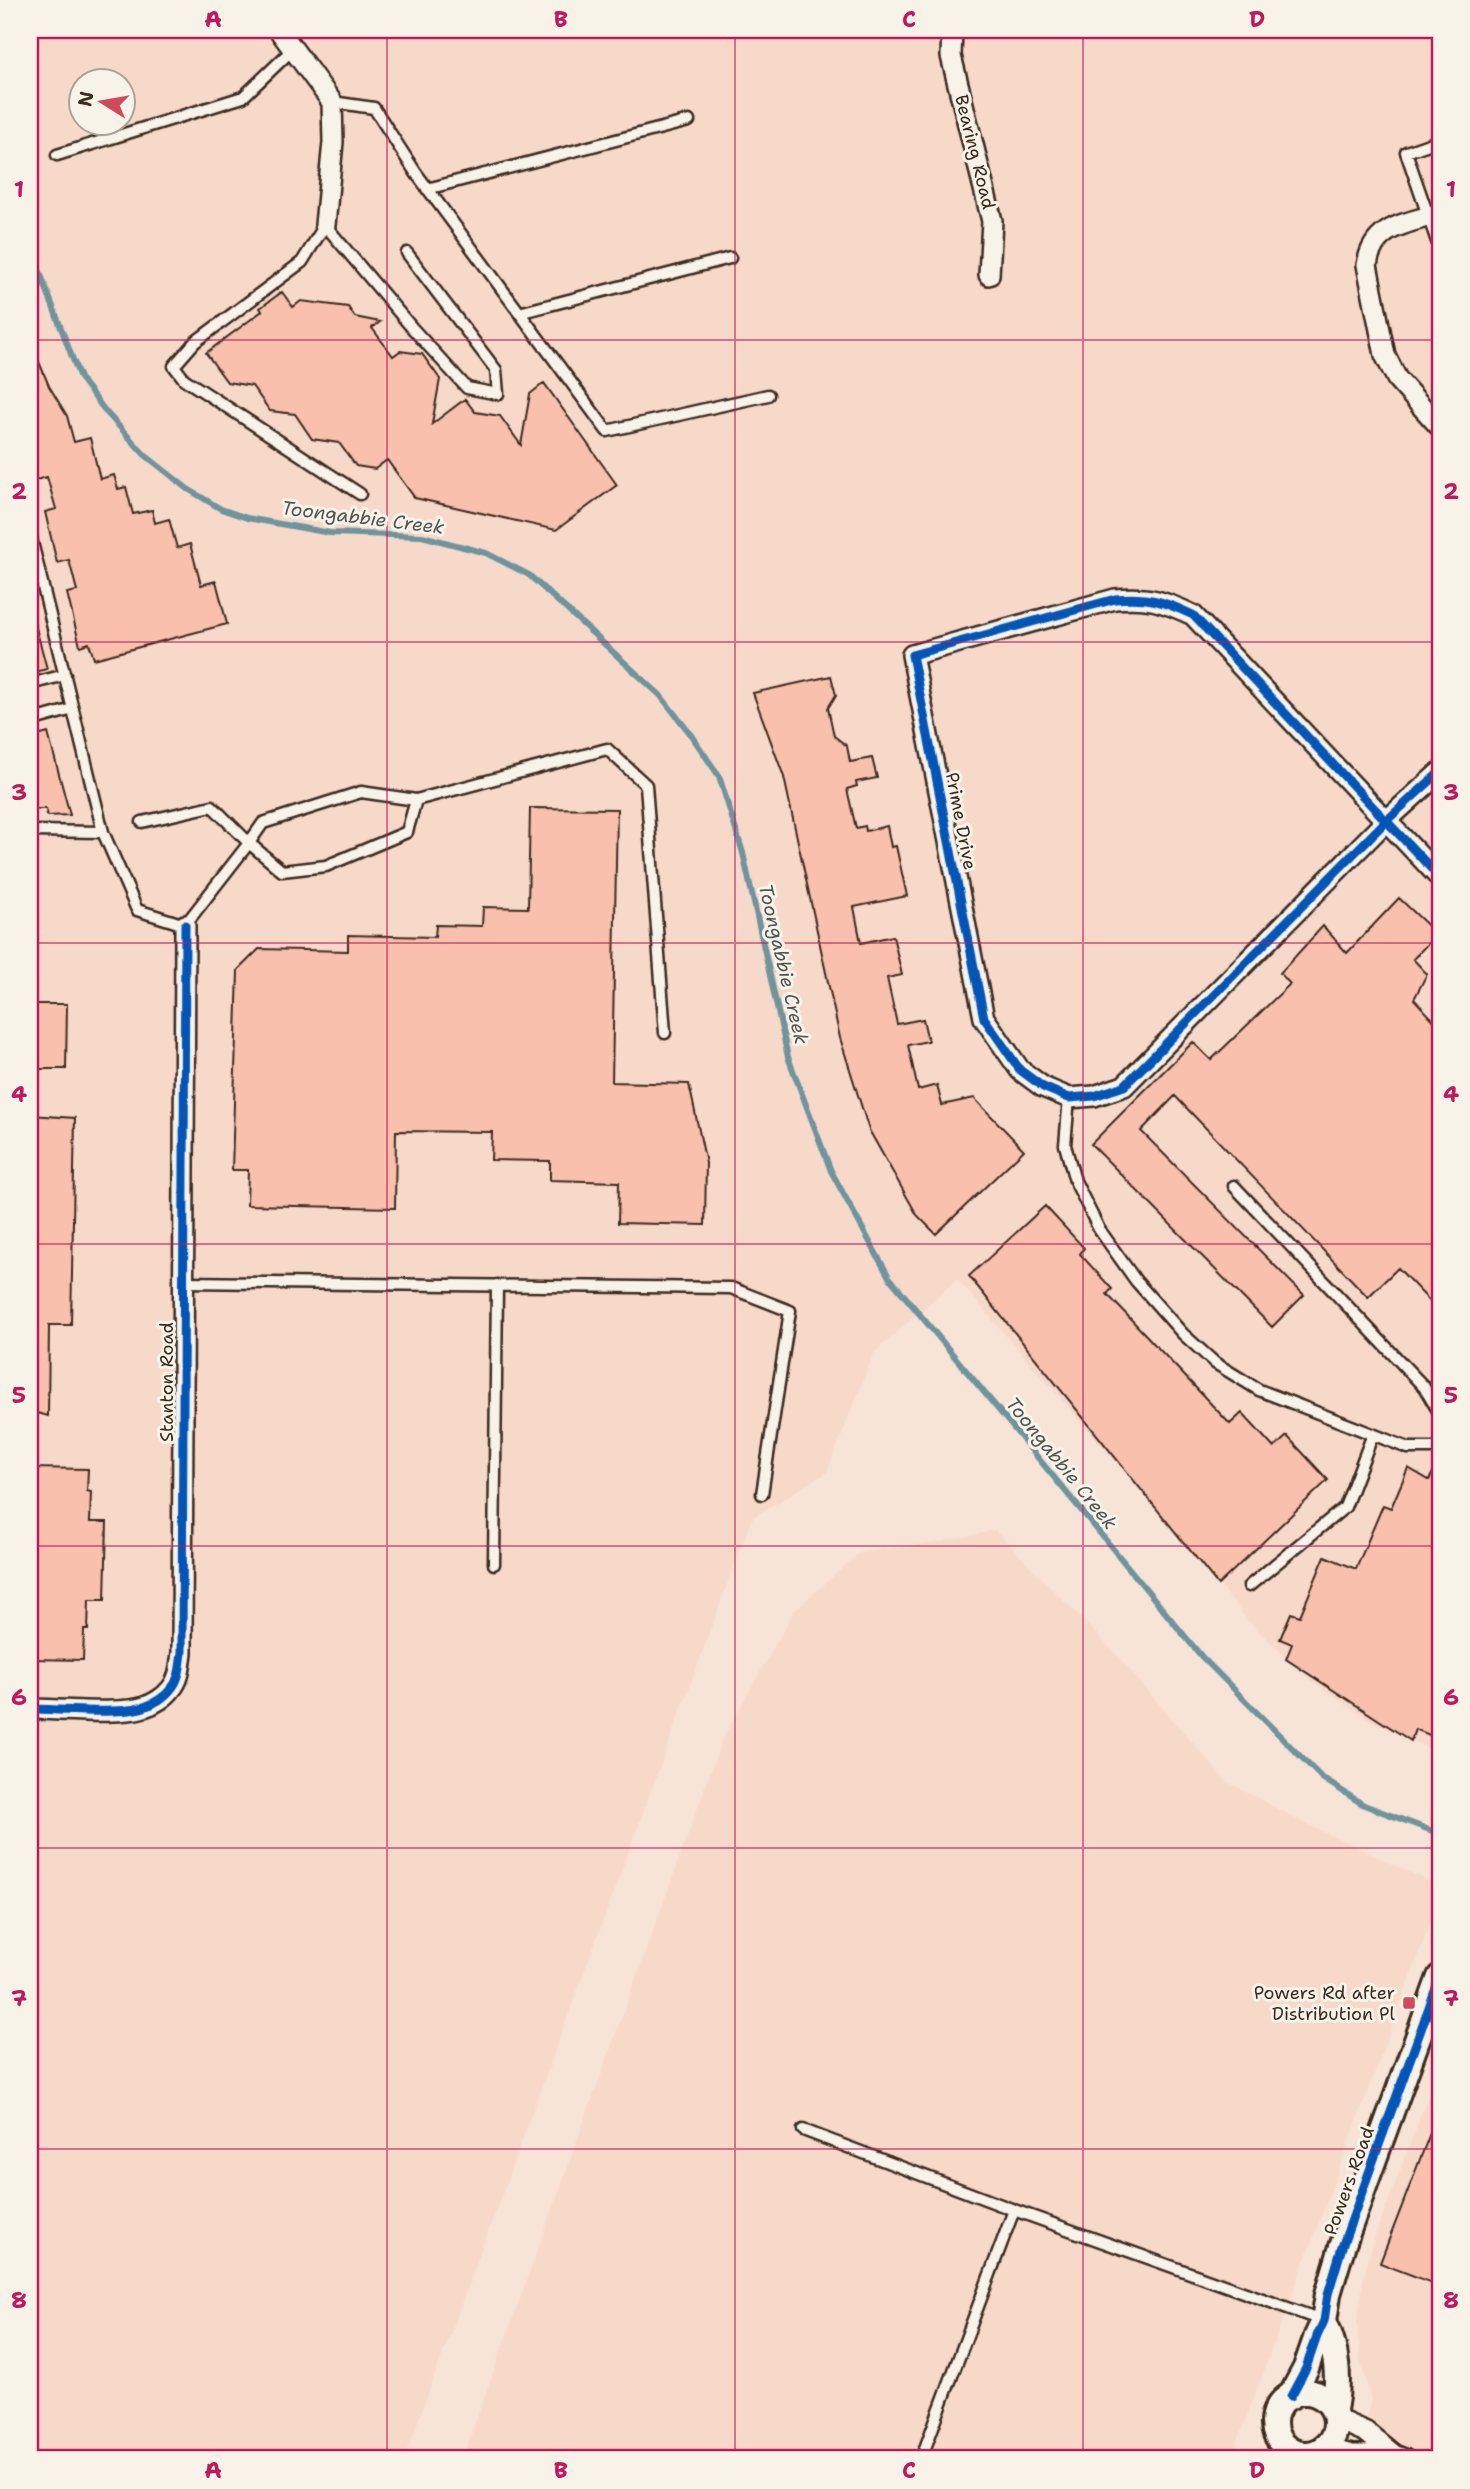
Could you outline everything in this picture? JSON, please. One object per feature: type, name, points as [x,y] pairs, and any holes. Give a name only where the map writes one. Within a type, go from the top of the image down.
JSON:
[{"type":"street","points":[[279,30],[332,102],[333,142],[325,225]]},
{"type":"street","name":"Bearing Road","points":[[952,30],[951,56],[992,221],[989,275]]},
{"type":"street","points":[[1434,215],[1386,230],[1369,251],[1367,265],[1385,355],[1397,379],[1440,427]]},
{"type":"street","name":"Prime Drive","points":[[1069,1098],[1043,1087],[1020,1070],[984,1018],[912,655],[1115,599],[1140,596],[1164,601],[1193,615],[1386,821]]},
{"type":"street","points":[[1069,1098],[1094,1096],[1124,1086],[1386,821],[1440,772]]},
{"type":"street","points":[[1386,821],[1440,878]]},
{"type":"street","name":"Stanton Road","points":[[30,1709],[143,1708],[157,1702],[171,1690],[179,1677],[182,1653],[185,925]]},
{"type":"street","name":"Powers Road","points":[[1291,2396],[1306,2368],[1324,2320],[1338,2258],[1440,1977]]},
{"type":"street","name":"Powers Road","points":[[1324,2320],[1334,2348],[1338,2392],[1335,2414]]},
{"type":"street","points":[[1307,2392],[1315,2394],[1329,2403],[1335,2414],[1366,2432],[1399,2457],[1297,2454],[1280,2451],[1275,2417],[1278,2409],[1291,2396],[1307,2392]]},
{"type":"street","points":[[1317,2454],[1334,2435],[1335,2414]]},
{"type":"lane","points":[[57,155],[243,97],[293,49]]},
{"type":"lane","points":[[332,102],[374,108],[427,189],[607,431],[768,395]]},
{"type":"lane","points":[[427,189],[689,121]]},
{"type":"lane","points":[[1440,140],[1406,152],[1434,215],[1440,250]]},
{"type":"lane","points":[[360,494],[184,379],[174,366],[195,342],[302,262],[325,225],[467,388],[498,394],[496,370],[407,253]]},
{"type":"lane","points":[[519,313],[730,257]]},
{"type":"lane","points":[[30,534],[31,548],[103,832],[137,910],[185,925],[263,823],[361,792],[416,800],[607,749],[646,785],[666,1033]]},
{"type":"lane","points":[[30,684],[65,675]]},
{"type":"lane","points":[[30,721],[73,709]]},
{"type":"lane","points":[[142,822],[212,806],[282,871],[326,866],[407,832],[416,800]]},
{"type":"lane","points":[[30,831],[103,832]]},
{"type":"lane","points":[[1069,1098],[1065,1145],[1075,1181],[1099,1229],[1136,1281],[1183,1334],[1215,1363],[1259,1390],[1408,1448],[1440,1448]]},
{"type":"lane","points":[[1234,1186],[1424,1387],[1440,1414]]},
{"type":"lane","points":[[184,1282],[731,1288],[790,1311],[762,1494]]},
{"type":"lane","points":[[494,1563],[497,1285]]},
{"type":"lane","points":[[1249,1586],[1345,1507],[1373,1434]]},
{"type":"lane","points":[[803,2130],[1014,2210],[1324,2320]]},
{"type":"lane","points":[[921,2459],[1014,2210]]},
{"type":"shaded area","points":[[30,30],[1440,30],[1440,1752],[1368,1719],[1310,1680],[1248,1621],[1187,1544],[957,1279],[874,1353],[827,1472],[752,1518],[404,2459],[30,2459]]},
{"type":"shaded area","points":[[995,1530],[1115,1653],[1226,1781],[1306,1824],[1440,1886],[1440,1897],[1231,2459],[462,2459],[722,1740],[794,1611],[859,1553],[940,1542]]},
{"type":"shaded area","points":[[1440,2064],[1440,2459],[1355,2459],[1371,2400],[1360,2360],[1357,2322],[1364,2275],[1374,2239]]},
{"type":"building","points":[[282,292],[293,307],[301,301],[348,307],[355,317],[380,322],[372,328],[393,356],[400,351],[422,354],[440,379],[432,424],[465,399],[475,412],[500,416],[521,445],[530,394],[544,383],[617,485],[556,530],[415,498],[387,460],[375,469],[356,466],[339,443],[312,439],[295,414],[270,411],[252,386],[227,382],[206,353],[262,311],[260,308]]},
{"type":"building","points":[[30,340],[49,386],[67,416],[74,442],[90,438],[100,479],[114,475],[118,489],[126,487],[133,514],[152,510],[155,523],[169,519],[177,548],[190,544],[201,585],[216,581],[227,624],[94,659],[89,643],[80,646],[67,593],[77,591],[69,560],[57,563],[45,512],[56,509],[47,477],[36,480],[30,455],[30,429],[35,428],[30,409]]},
{"type":"building","points":[[35,624],[47,669],[30,673],[30,625]]},
{"type":"building","points":[[831,676],[836,695],[828,708],[834,736],[847,746],[850,762],[872,758],[877,778],[856,782],[857,786],[847,789],[856,828],[865,826],[866,831],[887,826],[891,847],[896,846],[907,896],[854,907],[861,943],[893,936],[902,975],[887,978],[897,1024],[923,1019],[928,1041],[908,1045],[918,1090],[937,1085],[942,1105],[974,1098],[1024,1150],[936,1234],[917,1215],[869,1130],[840,1038],[784,777],[753,693]]},
{"type":"building","points":[[48,733],[70,815],[47,816],[46,809],[30,809],[30,738]]},
{"type":"building","points":[[530,808],[617,809],[612,1082],[689,1084],[706,1163],[705,1225],[618,1223],[619,1182],[550,1180],[550,1161],[491,1160],[492,1132],[396,1131],[395,1208],[247,1205],[248,1170],[232,1170],[238,970],[259,949],[348,951],[348,935],[435,937],[436,925],[482,926],[483,907],[528,908]]},
{"type":"building","points":[[1399,898],[1437,934],[1413,959],[1427,974],[1414,999],[1440,1027],[1440,1312],[1398,1268],[1368,1297],[1175,1096],[1141,1131],[1304,1295],[1272,1327],[1091,1144],[1193,1042],[1211,1060],[1290,984],[1280,973],[1323,926],[1347,953]]},
{"type":"building","points":[[30,1004],[67,1004],[66,1069],[30,1069]]},
{"type":"building","points":[[30,1115],[75,1118],[71,1325],[49,1325],[48,1416],[30,1411]]},
{"type":"building","points":[[1045,1206],[1084,1248],[1080,1254],[1112,1289],[1107,1294],[1230,1424],[1242,1413],[1274,1448],[1287,1436],[1328,1480],[1218,1585],[969,1276]]},
{"type":"building","points":[[1440,1459],[1440,1714],[1432,1736],[1415,1729],[1411,1741],[1286,1659],[1292,1644],[1280,1639],[1291,1613],[1300,1616],[1325,1556],[1356,1569],[1383,1505],[1391,1508],[1408,1468],[1429,1480]]},
{"type":"building","points":[[30,1468],[88,1469],[87,1491],[91,1492],[90,1522],[107,1522],[105,1600],[89,1600],[83,1660],[30,1659]]},
{"type":"building","points":[[1440,2110],[1440,2286],[1380,2263]]},
{"type":"waterway","name":"Toongabbie Creek","points":[[30,246],[80,378],[145,455],[188,489],[221,509],[247,518],[330,533],[422,536],[486,553],[529,575],[660,695],[719,776],[743,853],[788,1057],[831,1171],[889,1277],[1202,1657],[1322,1778],[1364,1805],[1440,1834]]},
{"type":"cycle path","points":[[1440,772],[1386,821],[1124,1086],[1094,1096],[1069,1098],[1043,1087],[1020,1070],[984,1018],[912,655],[1115,599],[1146,599],[1182,610],[1193,615],[1381,816],[1390,824],[1440,878]]},
{"type":"cycle path","points":[[30,1709],[105,1711],[144,1707],[169,1692],[179,1672],[182,1653],[185,925]]},
{"type":"cycle path","points":[[1291,2396],[1306,2368],[1324,2321],[1328,2294],[1342,2247],[1440,1977]]},
{"type":"place","name":"Powers Rd after Distribution Pl","points":[[1409,2003]]}]
